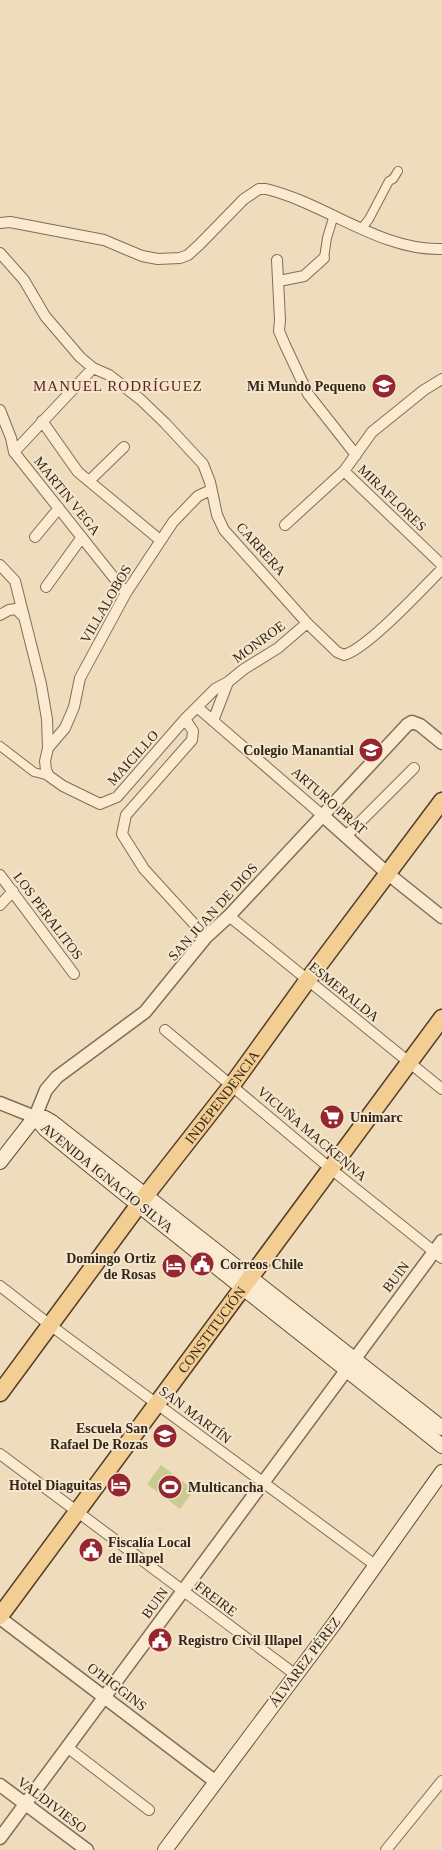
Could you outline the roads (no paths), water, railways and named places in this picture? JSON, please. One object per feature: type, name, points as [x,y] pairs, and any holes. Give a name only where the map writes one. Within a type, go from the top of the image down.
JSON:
[{"type":"main road","name":"INDEPENDENCIA","points":[[0,1393],[142,1200],[232,1086],[307,981],[442,801]]},
{"type":"main road","name":"CONSTITUCIÓN","points":[[0,1617],[442,1018]]},
{"type":"main road","points":[[0,1162],[35,1116]]},
{"type":"main road","name":"AVENIDA IGNACIO SILVA","points":[[35,1116],[52,1122],[142,1200],[246,1284],[350,1364],[442,1428]]},
{"type":"main road","name":"AVENIDA IGNACIO SILVA","points":[[350,1364],[442,1446]]},
{"type":"main road","name":"ÁLVAREZ PÉREZ","points":[[165,1850],[296,1675],[442,1472]]},
{"type":"street","points":[[362,228],[369,219],[389,181],[398,172]]},
{"type":"street","points":[[0,223],[10,222],[62,230],[104,240],[142,256],[158,259],[180,258],[188,255],[244,199],[259,190],[272,191],[408,246],[426,249],[442,248]]},
{"type":"street","points":[[278,281],[304,276],[324,258],[327,238],[334,215]]},
{"type":"street","name":"CARRERA","points":[[0,253],[24,280],[44,316],[80,356],[93,368],[110,375],[166,423],[203,464],[210,482],[216,515],[224,530],[307,623],[337,652],[344,655],[357,649],[394,617],[442,569]]},
{"type":"street","points":[[277,260],[279,331],[285,346],[308,394],[356,455]]},
{"type":"street","points":[[14,452],[93,368]]},
{"type":"street","points":[[285,525],[344,471],[372,432],[424,390],[442,379]]},
{"type":"street","name":"MARTIN VEGA","points":[[0,410],[11,438],[14,452],[126,593]]},
{"type":"street","points":[[42,421],[78,472],[160,540]]},
{"type":"street","points":[[89,481],[124,447]]},
{"type":"street","name":"MIRAFLORES","points":[[344,471],[442,565]]},
{"type":"street","name":"VILLALOBOS","points":[[48,748],[65,728],[74,707],[80,678],[126,593],[173,522],[198,496],[211,490]]},
{"type":"street","points":[[35,537],[59,508]]},
{"type":"street","points":[[46,587],[82,537]]},
{"type":"street","points":[[0,565],[15,581],[26,618],[47,719],[48,748],[45,761],[46,770],[50,776]]},
{"type":"street","points":[[0,614],[16,609],[26,618]]},
{"type":"street","name":"MONROE","points":[[185,719],[215,689],[278,648],[307,623]]},
{"type":"street","name":"MONROE","points":[[213,721],[228,682]]},
{"type":"street","name":"ARTURO PRAT","points":[[197,707],[387,873],[442,918]]},
{"type":"street","points":[[185,719],[193,731],[192,740],[126,815],[122,834],[144,869],[206,938]]},
{"type":"street","name":"MAICILLO","points":[[50,776],[81,796],[100,804],[108,802],[117,797],[185,719]]},
{"type":"street","name":"SAN JUAN DE DIOS","points":[[35,1116],[46,1090],[57,1077],[145,1012],[206,938],[407,725],[412,722],[420,725],[442,743]]},
{"type":"street","points":[[0,746],[34,772],[50,776]]},
{"type":"street","points":[[346,836],[414,768]]},
{"type":"street","name":"LOS PERALITOS","points":[[0,875],[74,974]]},
{"type":"street","points":[[0,905],[13,891]]},
{"type":"street","name":"ESMERALDA","points":[[228,916],[442,1089]]},
{"type":"street","name":"VICUÑA MACKENNA","points":[[166,1030],[330,1169],[439,1250]]},
{"type":"street","points":[[0,1103],[35,1116]]},
{"type":"street","name":"BUIN","points":[[0,1838],[350,1364],[439,1250]]},
{"type":"street","name":"SAN MARTÍN","points":[[0,1286],[262,1483],[375,1565]]},
{"type":"street","name":"FREIRE","points":[[0,1454],[296,1675]]},
{"type":"street","name":"O'HIGGINS","points":[[0,1617],[216,1782]]},
{"type":"street","points":[[67,1746],[149,1810]]},
{"type":"street","points":[[386,1850],[442,1781]]},
{"type":"street","name":"VALDIVIESO","points":[[0,1784],[87,1850]]},
{"type":"place","name":"Mi Mundo Pequeno","points":[[384,386]]},
{"type":"place","name":"Colegio Manantial","points":[[371,750]]},
{"type":"place","name":"Unimarc","points":[[332,1117]]},
{"type":"place","name":"Correos Chile","points":[[202,1264]]},
{"type":"place","name":"Domingo Ortiz de Rosas","points":[[174,1266]]},
{"type":"place","name":"Escuela San Rafael De Rozas","points":[[165,1436]]},
{"type":"place","name":"Hotel Diaguitas","points":[[119,1485]]},
{"type":"place","name":"Multicancha","points":[[170,1487]]},
{"type":"place","name":"Fiscalía Local de Illapel","points":[[91,1550]]},
{"type":"place","name":"Registro Civil Illapel","points":[[160,1640]]},
{"type":"district","name":"MANUEL RODRÍGUEZ","points":[[118,386]]}]
